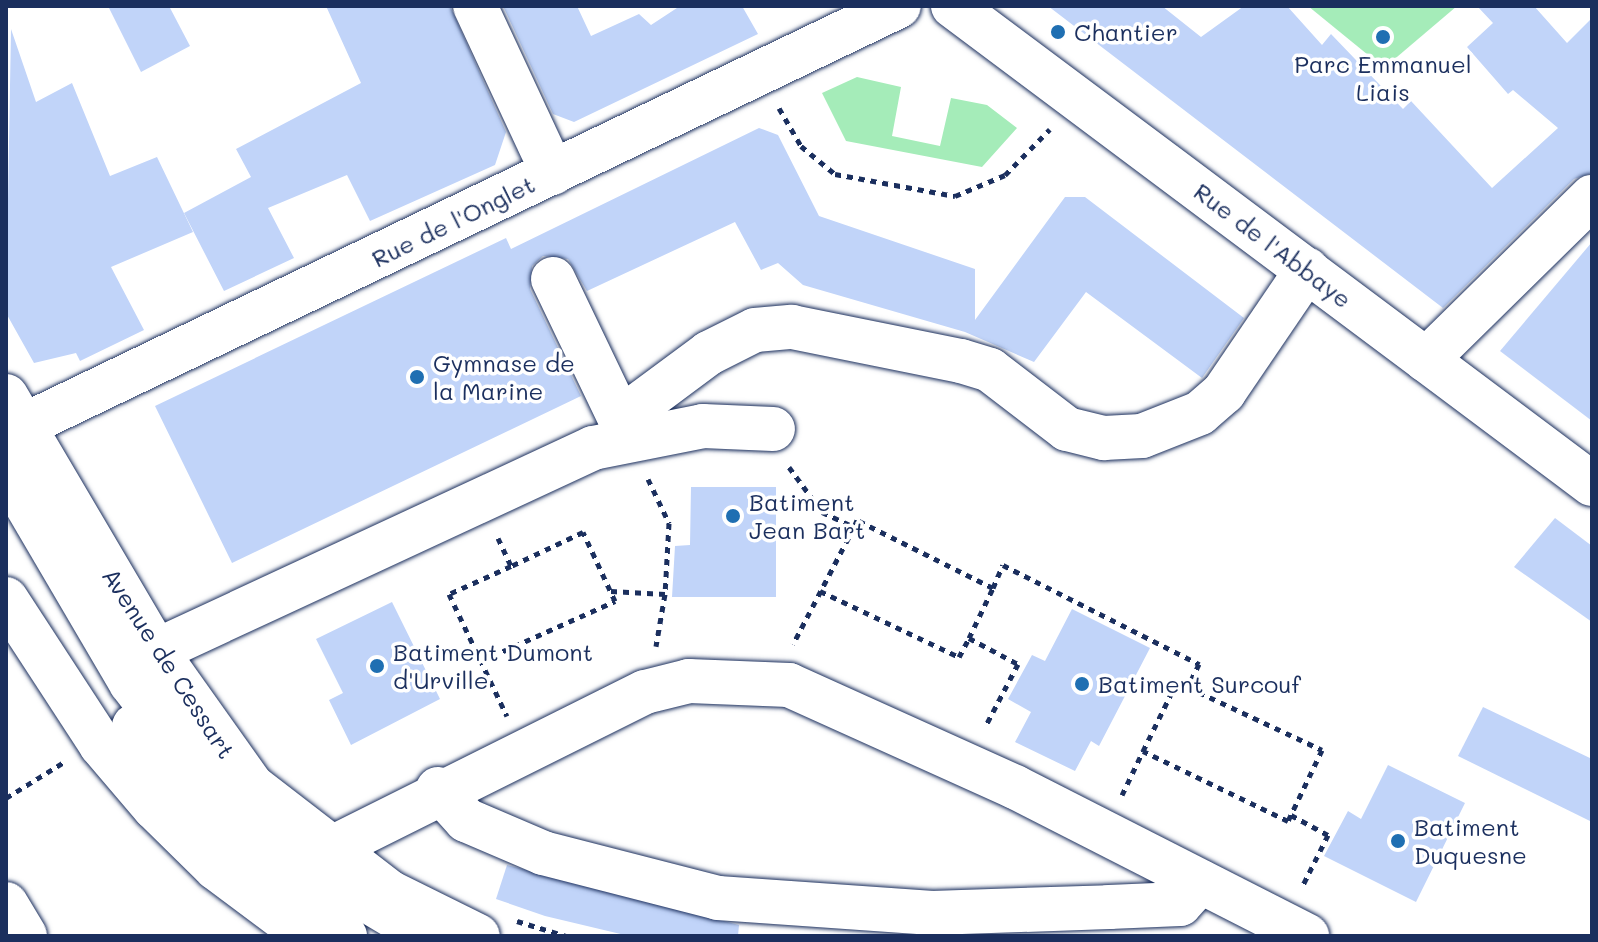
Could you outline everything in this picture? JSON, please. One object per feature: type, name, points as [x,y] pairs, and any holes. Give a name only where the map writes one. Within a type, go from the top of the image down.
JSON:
[{"type":"street","points":[[475,6],[553,173]]},
{"type":"street","name":"Rue de l'Onglet","points":[[12,419],[553,173],[899,6]]},
{"type":"street","name":"Rue de l'Abbaye","points":[[953,6],[1592,484]]},
{"type":"street","points":[[1426,360],[1592,197]]},
{"type":"street","points":[[156,651],[625,430],[709,353],[755,330],[792,327],[961,361],[990,370],[1067,429],[1104,438],[1142,436],[1200,413],[1224,392],[1307,270]]},
{"type":"street","points":[[553,279],[625,430]]},
{"type":"street","name":"Avenue de Cessart","points":[[12,419],[156,651],[252,786],[328,850],[389,892],[494,927]]},
{"type":"street","points":[[625,430],[703,426],[773,429]]},
{"type":"street","points":[[6,470],[131,683],[190,760],[318,871],[427,936]]},
{"type":"street","points":[[6,524],[167,783],[244,861],[345,936]]},
{"type":"street","points":[[6,599],[101,745],[154,807],[216,868],[307,936]]},
{"type":"street","points":[[328,850],[438,789],[648,691],[689,681],[772,683],[843,704],[1295,930]]},
{"type":"street","points":[[438,789],[466,820],[543,853],[718,898],[825,910],[1062,909],[1180,904],[1200,882]]},
{"type":"street","points":[[6,904],[25,936]]},
{"type":"path","points":[[762,72],[815,162],[835,174],[955,196],[1005,175],[1079,100]]},
{"type":"path","points":[[773,429],[785,463],[822,512],[854,527]]},
{"type":"path","points":[[625,430],[669,523],[665,594],[648,691]]},
{"type":"path","points":[[480,496],[511,566]]},
{"type":"path","points":[[772,683],[857,520],[993,588]]},
{"type":"path","points":[[481,661],[615,601],[583,532],[449,594],[523,750]]},
{"type":"path","points":[[820,591],[959,657],[1003,565],[1199,664],[1188,687]]},
{"type":"path","points":[[611,591],[665,594]]},
{"type":"path","points":[[966,763],[1018,664],[969,638]]},
{"type":"path","points":[[1104,832],[1143,751],[1177,682],[1322,750],[1288,821],[1143,751]]},
{"type":"path","points":[[6,798],[79,753]]},
{"type":"path","points":[[1291,815],[1328,835],[1295,930]]},
{"type":"path","points":[[494,927],[566,936]]},
{"type":"green space","name":"Parc Emmanuel Liais","points":[[1308,6],[1457,6],[1384,68]]},
{"type":"green space","points":[[857,77],[901,87],[892,136],[940,146],[951,98],[987,105],[1017,128],[982,167],[846,141],[822,93]]},
{"type":"building","points":[[108,6],[169,6],[190,46],[141,72]]},
{"type":"building","points":[[326,6],[450,6],[506,132],[495,165],[370,221],[347,175],[268,208],[294,258],[224,291],[184,213],[251,177],[236,149],[361,83]]},
{"type":"building","points":[[503,6],[577,6],[591,36],[639,14],[651,25],[680,6],[742,6],[758,34],[574,122],[553,114]]},
{"type":"building","points":[[1048,6],[1162,6],[1201,37],[1244,6],[1287,6],[1322,45],[1331,34],[1403,109],[1411,101],[1492,188],[1558,128],[1513,90],[1508,94],[1467,47],[1493,23],[1477,6],[1534,6],[1567,43],[1592,18],[1592,173],[1574,179],[1443,308]]},
{"type":"building","points":[[11,29],[36,102],[72,83],[110,176],[157,157],[193,232],[111,267],[144,330],[80,361],[76,353],[34,363],[6,313]]},
{"type":"building","points":[[759,128],[778,135],[819,216],[975,269],[975,320],[1065,197],[1085,197],[1244,318],[1202,378],[1086,292],[1034,362],[965,332],[803,285],[778,263],[761,270],[735,222],[587,291],[568,259],[543,256],[532,266],[530,289],[581,396],[232,563],[155,406],[506,238],[511,249]]},
{"type":"building","points":[[1592,242],[1592,421],[1500,351]]},
{"type":"building","name":"Batiment Jean Bart","points":[[691,487],[776,487],[776,597],[672,597],[675,546],[690,545]]},
{"type":"building","points":[[1555,518],[1592,546],[1592,622],[1514,567]]},
{"type":"building","name":"Batiment Dumont d'Urville","points":[[392,602],[440,699],[351,745],[329,700],[343,693],[316,639]]},
{"type":"building","name":"Batiment Surcouf","points":[[1072,609],[1150,648],[1099,746],[1091,741],[1075,771],[1015,742],[1031,712],[1008,699],[1032,655],[1045,661]]},
{"type":"building","points":[[1483,707],[1592,759],[1592,822],[1458,756]]},
{"type":"building","name":"Batiment Duquesne","points":[[1388,765],[1465,803],[1416,902],[1324,856],[1348,811],[1361,819]]},
{"type":"building","points":[[507,865],[739,925],[738,936],[629,936],[545,916],[496,899]]},
{"type":"place","name":"Chantier","points":[[1058,32]]},
{"type":"place","name":"Parc Emmanuel Liais","points":[[1383,37]]},
{"type":"place","name":"Gymnase de la Marine","points":[[417,377]]},
{"type":"place","name":"Batiment Jean Bart","points":[[733,516]]},
{"type":"place","name":"Batiment Dumont d'Urville","points":[[377,666]]},
{"type":"place","name":"Batiment Surcouf","points":[[1082,684]]},
{"type":"place","name":"Batiment Duquesne","points":[[1398,841]]}]
